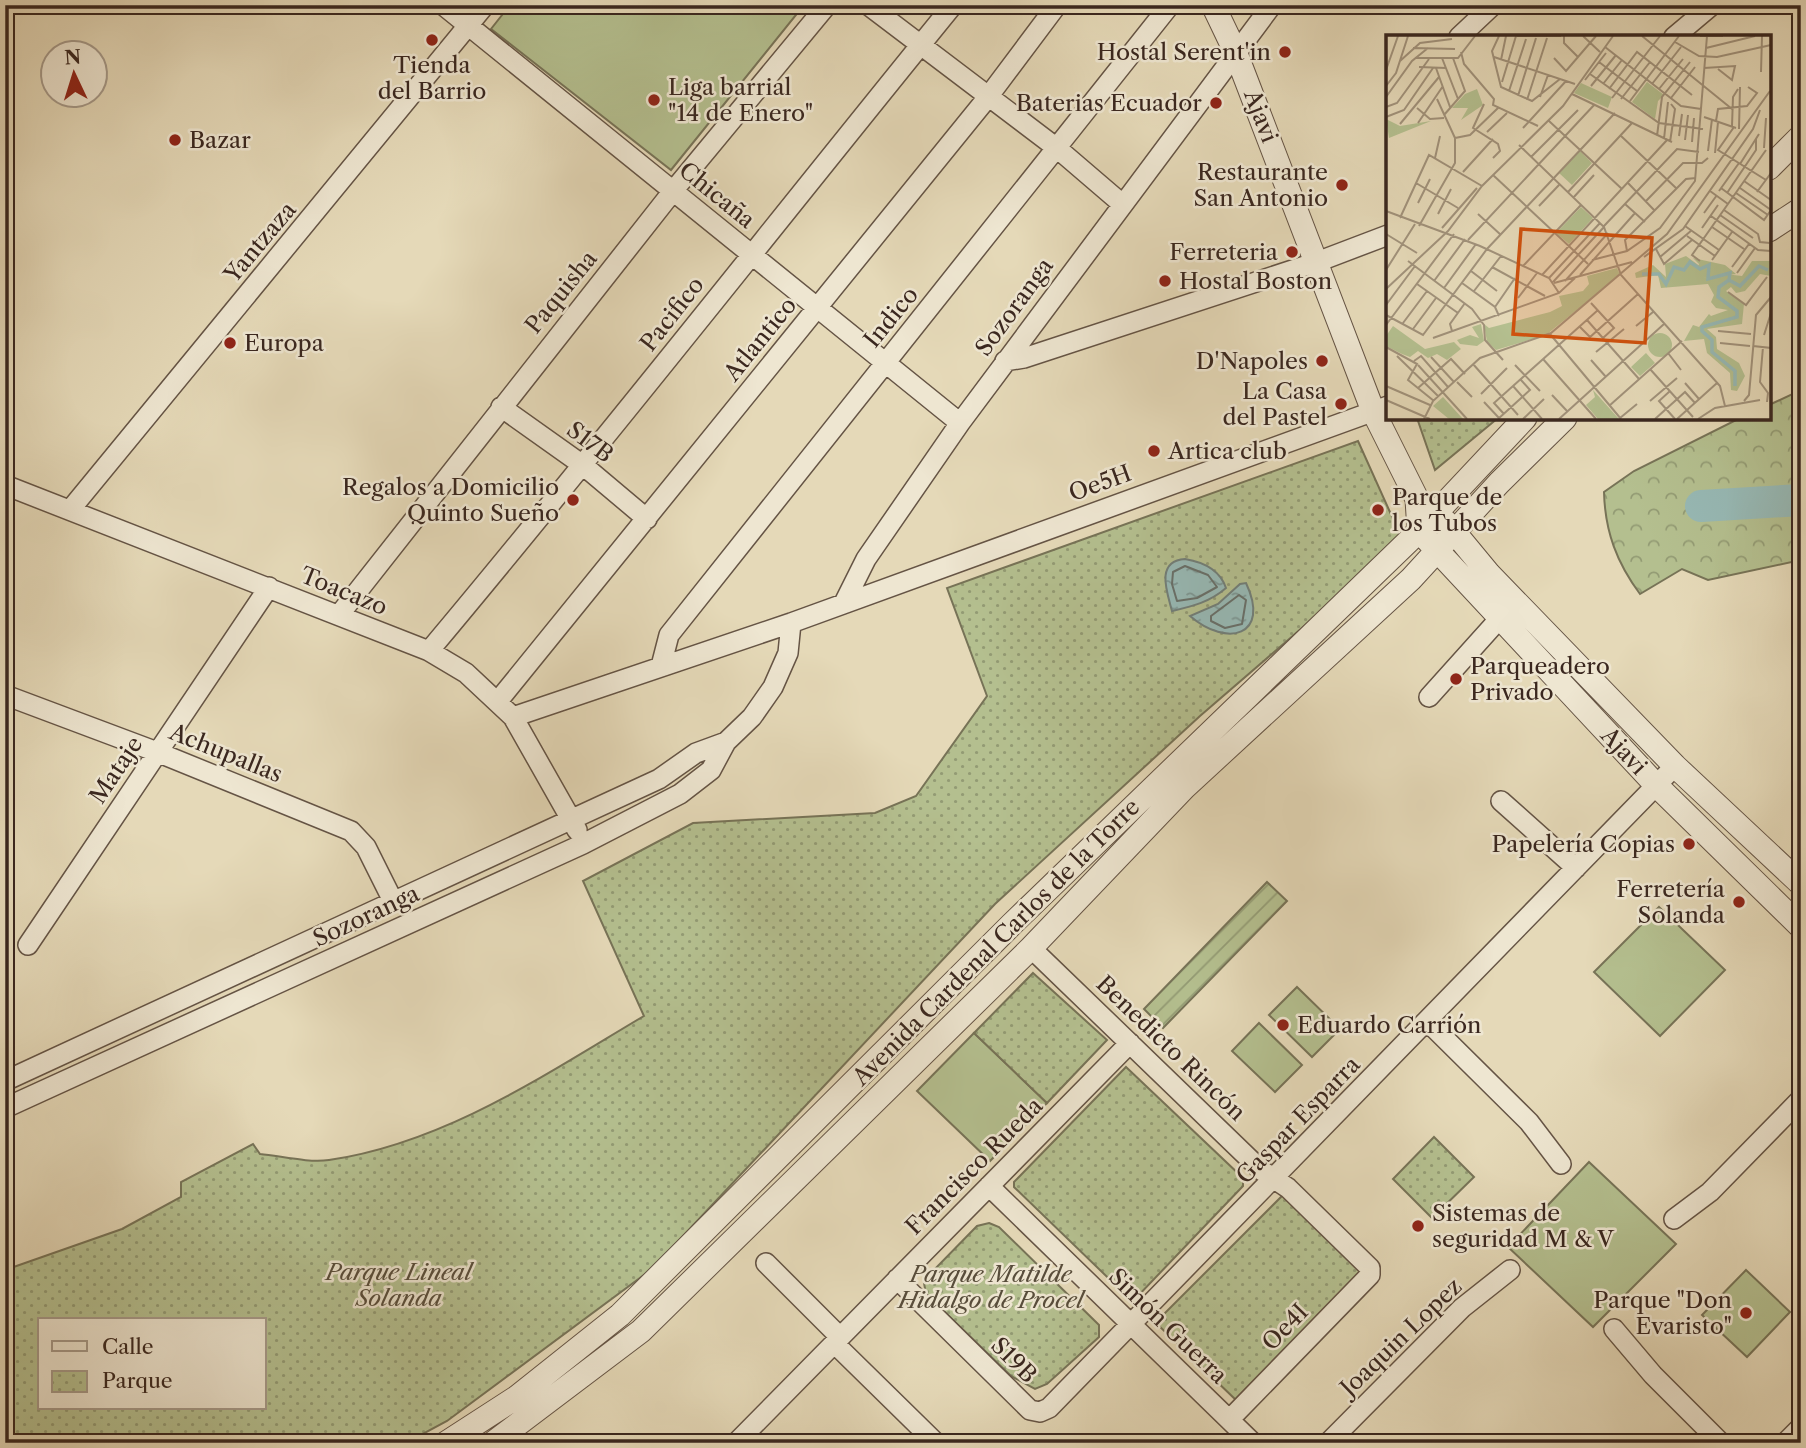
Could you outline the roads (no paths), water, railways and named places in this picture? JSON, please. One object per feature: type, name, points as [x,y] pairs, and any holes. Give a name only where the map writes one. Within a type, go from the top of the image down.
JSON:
[{"type":"street","name":"Chicaña","points":[[443,5],[960,423]]},
{"type":"street","name":"Yantzaza","points":[[70,509],[485,5]]},
{"type":"street","name":"Paquisha","points":[[339,615],[673,191],[827,5]]},
{"type":"street","points":[[868,5],[1058,149],[1121,203]]},
{"type":"street","name":"Pacifico","points":[[429,651],[584,466],[751,254],[953,5]]},
{"type":"street","name":"Atlantico","points":[[498,701],[988,97],[1057,5]]},
{"type":"street","name":"Indico","points":[[661,666],[669,635],[1170,5]]},
{"type":"street","name":"Ajavi","points":[[1213,5],[1235,51],[1317,262],[1417,499],[1419,531],[1656,785],[1801,927]]},
{"type":"street","name":"Sozoranga","points":[[844,603],[866,559],[960,423],[1121,203],[1272,5]]},
{"type":"street","points":[[1461,35],[1493,5]]},
{"type":"street","points":[[1676,35],[1712,5]]},
{"type":"street","points":[[1771,166],[1801,136]]},
{"type":"street","points":[[1771,229],[1801,209]]},
{"type":"street","points":[[1005,361],[1024,358],[1317,262],[1386,235]]},
{"type":"street","name":"S17B","points":[[501,407],[584,466],[647,519]]},
{"type":"street","name":"Oe5H","points":[[844,603],[1380,408]]},
{"type":"street","name":"Avenida Cardenal Carlos de la Torre","points":[[446,1443],[496,1411],[620,1315],[1012,924],[1419,531],[1523,420]]},
{"type":"street","name":"Avenida Cardenal Carlos de la Torre","points":[[506,1439],[641,1331],[1031,948],[1184,788],[1345,642],[1455,534],[1499,483],[1563,420]]},
{"type":"street","name":"Toacazo","points":[[5,485],[429,651],[466,673],[513,717],[583,844]]},
{"type":"street","name":"Ajavi","points":[[1417,499],[1438,511],[1489,574],[1675,766],[1801,884]]},
{"type":"street","name":"Mataje","points":[[28,945],[269,587]]},
{"type":"street","points":[[513,717],[844,603]]},
{"type":"street","points":[[1429,697],[1500,618]]},
{"type":"street","name":"Sozoranga","points":[[5,1108],[583,844],[680,794],[711,770],[726,742],[752,718],[773,687],[789,653],[791,623]]},
{"type":"street","name":"Achupallas","points":[[5,695],[158,752],[351,831],[366,847],[393,901]]},
{"type":"street","name":"Sozoranga","points":[[5,1081],[572,820],[659,779],[696,753],[726,742]]},
{"type":"street","name":"Gaspar Esparra","points":[[1040,1412],[1049,1408],[1133,1326],[1675,766]]},
{"type":"street","points":[[1501,802],[1576,868]]},
{"type":"street","name":"Benedicto Rincón","points":[[1031,948],[1370,1268]]},
{"type":"street","points":[[1427,1021],[1529,1122],[1561,1164]]},
{"type":"street","name":"Francisco Rueda","points":[[736,1443],[1130,1042]]},
{"type":"street","points":[[1674,1219],[1716,1186],[1801,1099]]},
{"type":"street","name":"Simón Guerra","points":[[989,1186],[1253,1443]]},
{"type":"street","points":[[766,1263],[936,1443]]},
{"type":"street","name":"Oe4I","points":[[1230,1419],[1370,1275],[1370,1268]]},
{"type":"street","name":"Joaquin Lopez","points":[[1328,1443],[1462,1308],[1510,1270]]},
{"type":"street","name":"S19B","points":[[897,1279],[1030,1410],[1040,1412]]},
{"type":"street","points":[[1614,1329],[1653,1375],[1721,1443]]},
{"type":"street","points":[[496,1411],[506,1439]]},
{"type":"street","points":[[1786,1443],[1801,1427]]},
{"type":"water","points":[[1185,559],[1210,568],[1220,576],[1226,588],[1207,600],[1172,611],[1166,587],[1166,571],[1176,561]]},
{"type":"water","points":[[1246,583],[1253,615],[1249,625],[1241,631],[1231,634],[1218,632],[1190,616],[1218,604],[1240,584]]},
{"type":"waterway","points":[[1701,506],[1801,500]]},
{"type":"place","name":"Tienda del Barrio","points":[[432,40]]},
{"type":"place","name":"Hostal Serent'in","points":[[1285,52]]},
{"type":"place","name":"Liga barrial \"14 de Enero\"","points":[[654,100]]},
{"type":"place","name":"Baterias Ecuador","points":[[1216,103]]},
{"type":"place","name":"Bazar","points":[[175,140]]},
{"type":"place","name":"Restaurante San Antonio","points":[[1342,185]]},
{"type":"place","name":"Ferreteria","points":[[1292,252]]},
{"type":"place","name":"Hostal Boston","points":[[1165,281]]},
{"type":"place","name":"Europa","points":[[230,343]]},
{"type":"place","name":"D'Napoles","points":[[1322,361]]},
{"type":"place","name":"La Casa del Pastel","points":[[1341,404]]},
{"type":"place","name":"Artica club","points":[[1154,451]]},
{"type":"place","name":"Regalos a Domicilio Quinto Sueño","points":[[573,500]]},
{"type":"place","name":"Parque de los Tubos","points":[[1378,510]]},
{"type":"place","name":"Parqueadero Privado","points":[[1456,679]]},
{"type":"place","name":"Papelería Copias","points":[[1689,844]]},
{"type":"place","name":"Ferretería Solanda","points":[[1739,902]]},
{"type":"place","name":"Eduardo Carrión","points":[[1283,1025]]},
{"type":"place","name":"Sistemas de seguridad M & V","points":[[1418,1226]]},
{"type":"place","name":"Parque \"Don Evaristo\"","points":[[1746,1313]]},
{"type":"park label","name":"Parque Lineal Solanda","points":[[399,1285]]},
{"type":"park label","name":"Parque Matilde Hidalgo de Procel","points":[[991,1287]]}]
